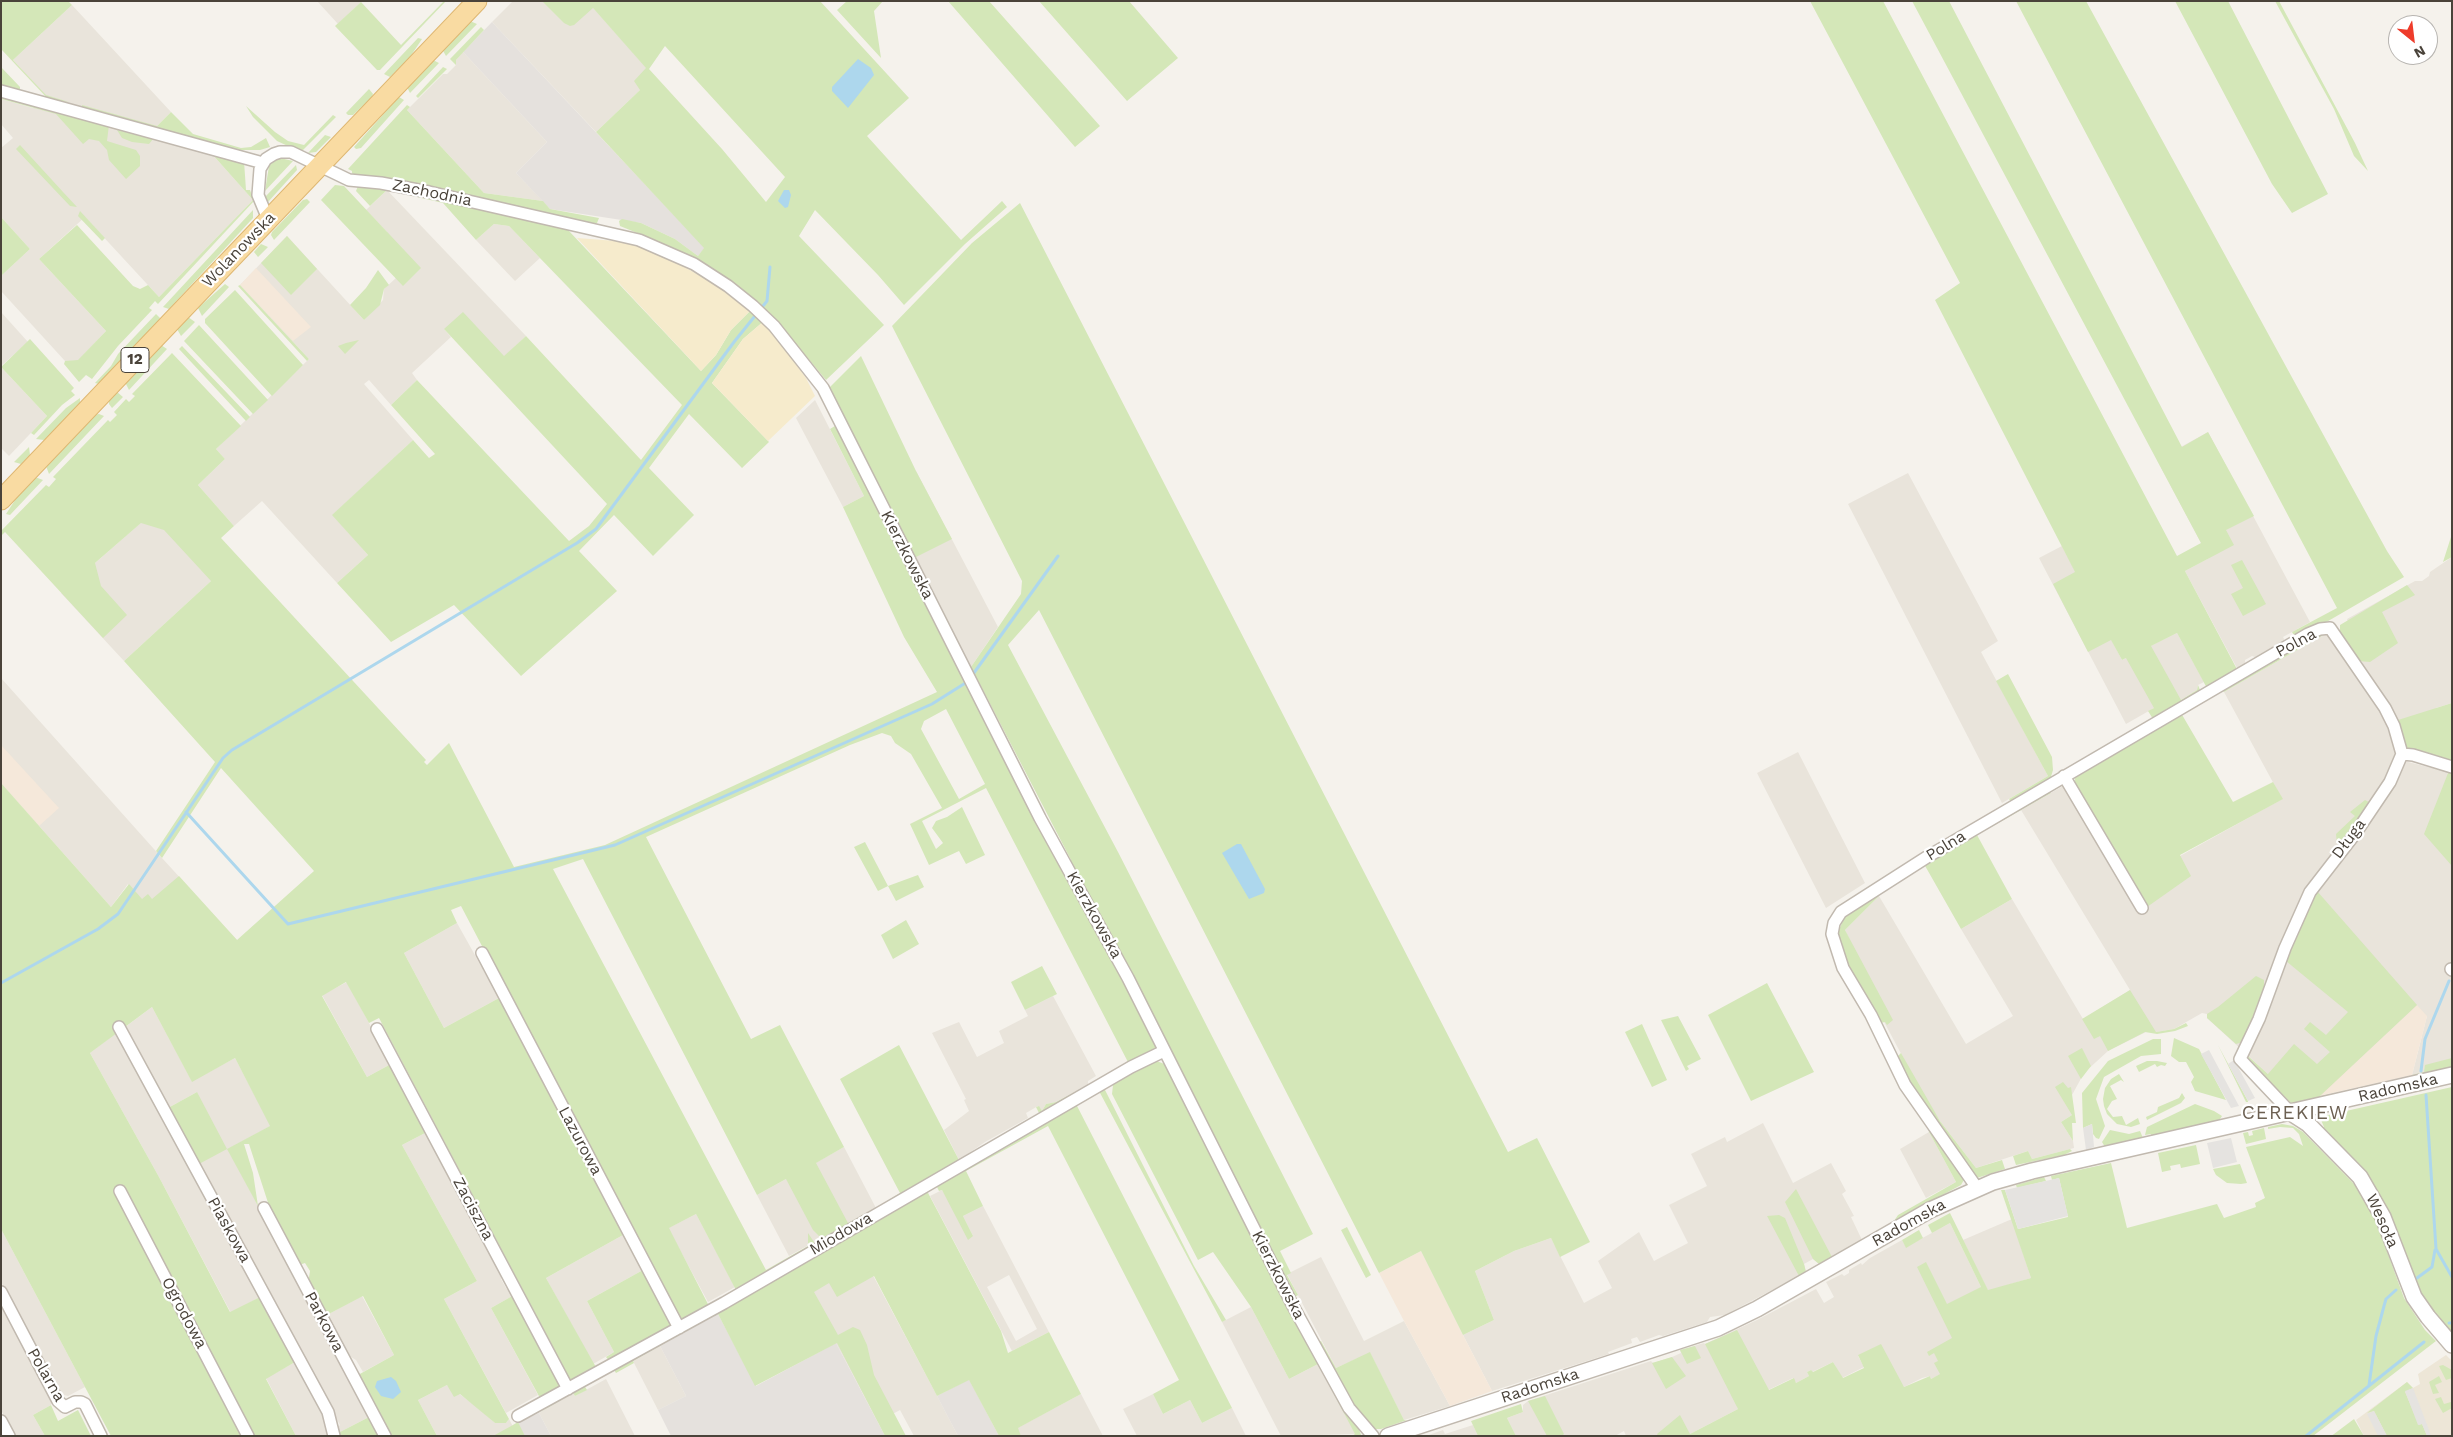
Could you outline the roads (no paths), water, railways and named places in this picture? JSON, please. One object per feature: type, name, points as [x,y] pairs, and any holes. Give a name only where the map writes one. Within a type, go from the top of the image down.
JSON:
[{"type":"main road","name":"Wolanowska","points":[[1,500],[477,1]]},
{"type":"street","points":[[1,91],[263,163],[259,174],[258,195],[268,219]]},
{"type":"street","name":"Zachodnia","points":[[263,163],[274,154],[286,152],[349,180],[381,183],[429,192],[611,232],[657,247],[694,264],[754,306],[774,326],[822,388]]},
{"type":"street","name":"Kierzkowska","points":[[822,388],[1040,818],[1093,912],[1330,1376],[1349,1408],[1373,1436]]},
{"type":"street","name":"Polna","points":[[1977,1188],[1924,1115],[1891,1059],[1871,1015],[1839,960],[1832,934],[1834,923],[1841,912],[2064,776],[2308,634],[2320,629],[2330,628],[2385,708],[2394,726],[2402,754]]},
{"type":"street","points":[[2402,754],[2413,755],[2452,767]]},
{"type":"street","name":"Długa","points":[[2291,1113],[2240,1059],[2310,892],[2355,834],[2390,782],[2402,754]]},
{"type":"street","points":[[2064,776],[2142,908]]},
{"type":"street","name":"Lazurowa","points":[[482,953],[679,1328]]},
{"type":"street","name":"Piaskowa","points":[[119,1027],[328,1412],[334,1436]]},
{"type":"street","name":"Zaciszna","points":[[377,1029],[568,1388]]},
{"type":"street","name":"Miodowa","points":[[518,1416],[679,1328],[1131,1067],[1164,1051]]},
{"type":"street","name":"Radomska","points":[[1388,1436],[1732,1322],[1930,1210],[1977,1188],[2032,1171],[2452,1075]]},
{"type":"street","name":"Wesoła","points":[[2291,1113],[2308,1124],[2364,1183],[2383,1217],[2414,1297],[2428,1318],[2452,1345]]},
{"type":"street","name":"Ogrodowa","points":[[120,1191],[248,1436]]},
{"type":"street","name":"Parkowa","points":[[264,1208],[385,1436]]},
{"type":"street","name":"Polarna","points":[[1,1292],[58,1401],[65,1406],[75,1402],[85,1404],[101,1436]]},
{"type":"street","points":[[1,1421],[9,1436]]},
{"type":"water","points":[[858,59],[871,68],[874,75],[848,108],[832,91],[832,87]]},
{"type":"water","points":[[784,190],[789,190],[791,195],[788,207],[785,208],[778,201]]},
{"type":"water","points":[[1237,844],[1241,844],[1265,889],[1264,893],[1249,899],[1222,853]]},
{"type":"water","points":[[391,1377],[396,1381],[401,1392],[393,1399],[381,1396],[375,1387],[377,1381]]},
{"type":"waterway","points":[[1,983],[98,929],[118,914],[223,758],[232,750],[577,543],[596,529],[734,342],[767,301],[770,267]]},
{"type":"waterway","points":[[971,677],[1058,556]]},
{"type":"waterway","points":[[186,812],[288,924],[615,845],[932,704],[967,682]]},
{"type":"waterway","points":[[2421,1071],[2425,1039],[2449,981]]},
{"type":"waterway","points":[[2426,1095],[2436,1249],[2452,1277]]},
{"type":"waterway","points":[[2417,1278],[2432,1267],[2435,1250]]},
{"type":"waterway","points":[[2369,1385],[2376,1336],[2384,1306],[2386,1299],[2396,1290]]},
{"type":"waterway","points":[[2306,1436],[2424,1342]]},
{"type":"district","name":"CEREKIEW","points":[[2295,1113]]}]
